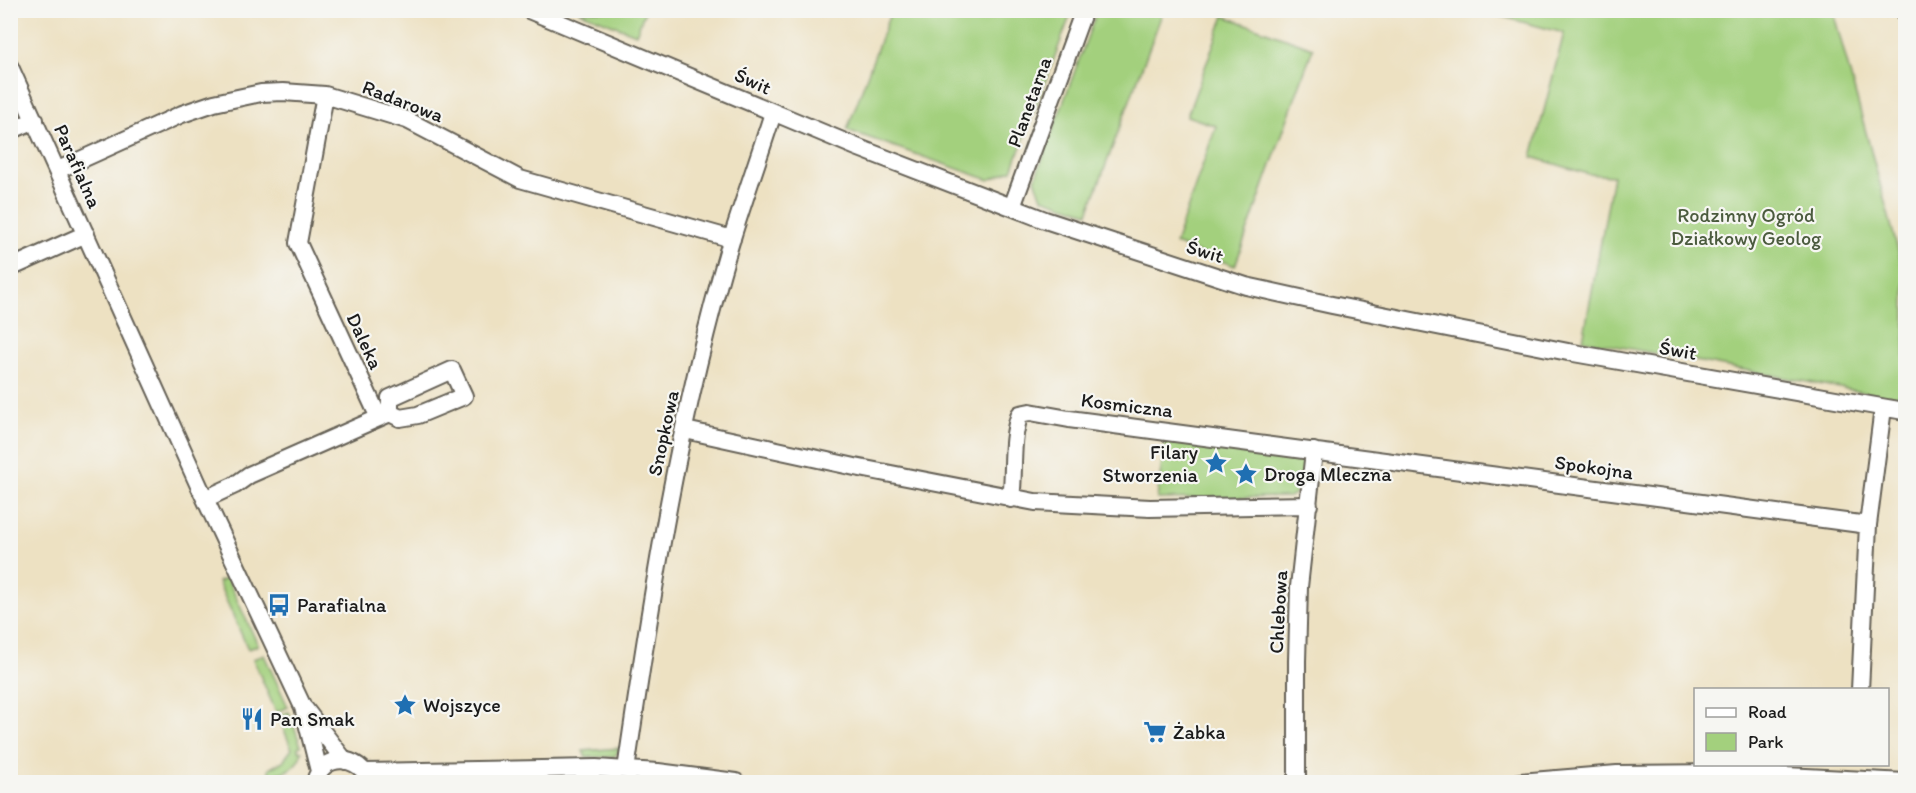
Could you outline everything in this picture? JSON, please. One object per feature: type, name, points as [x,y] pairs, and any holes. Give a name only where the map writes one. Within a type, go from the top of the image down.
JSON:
[{"type":"street","name":"Świt","points":[[529,10],[773,112],[1012,207],[1184,267],[1257,288],[1568,352],[1904,411]]},
{"type":"street","name":"Planetarna","points":[[1012,207],[1084,10]]},
{"type":"street","name":"Parafialna","points":[[10,67],[205,499],[303,707],[345,761]]},
{"type":"street","name":"Radarowa","points":[[58,170],[182,114],[214,103],[261,93],[283,92],[324,99],[407,120],[520,179],[732,239]]},
{"type":"street","name":"Daleka","points":[[324,99],[298,243],[384,415]]},
{"type":"street","name":"Snopkowa","points":[[626,770],[650,610],[699,364],[732,239],[773,112]]},
{"type":"street","points":[[10,131],[35,120]]},
{"type":"street","points":[[10,268],[86,234]]},
{"type":"street","points":[[205,499],[236,485],[249,475],[384,415],[400,418],[418,415],[464,396],[452,370],[390,398],[384,415]]},
{"type":"street","points":[[1860,688],[1868,525],[1883,408]]},
{"type":"street","name":"Kosmiczna","points":[[1011,499],[1014,477],[1013,456],[1018,421],[1020,414],[1030,412],[1314,451]]},
{"type":"street","points":[[685,430],[1011,499],[1035,502],[1150,508],[1309,505]]},
{"type":"street","name":"Spokojna","points":[[1314,451],[1868,525]]},
{"type":"street","name":"Chlebowa","points":[[1297,776],[1299,587],[1314,451]]},
{"type":"street","name":"Parafialna","points":[[303,707],[312,779]]},
{"type":"street","points":[[312,779],[329,763],[345,761],[360,766],[368,777],[456,770],[465,772],[547,768],[663,772],[736,783]]},
{"type":"street","points":[[427,783],[455,777],[465,772]]},
{"type":"street","points":[[1520,783],[1617,774],[1855,772],[1898,782]]},
{"type":"green space","points":[[645,10],[636,34],[578,11]]},
{"type":"green space","points":[[891,11],[1072,11],[1012,170],[989,180],[847,130]]},
{"type":"green space","points":[[1097,11],[1163,11],[1088,213],[1042,198],[1035,179]]},
{"type":"green space","name":"Rodzinny Ogród Działkowy Geolog","points":[[1493,11],[1833,11],[1905,276],[1905,400],[1583,340],[1613,176],[1588,174],[1532,157],[1564,33],[1492,14]]},
{"type":"green space","points":[[1224,16],[1313,48],[1235,266],[1175,244],[1216,126],[1187,116]]},
{"type":"green space","points":[[1165,439],[1299,457],[1305,464],[1302,483],[1298,491],[1289,497],[1157,499]]},
{"type":"green space","points":[[227,578],[258,645],[248,649],[218,582]]},
{"type":"green space","points":[[264,655],[288,707],[276,712],[253,659]]},
{"type":"green space","points":[[289,712],[301,746],[298,750],[302,751],[294,766],[269,776],[269,769],[283,761],[292,749],[278,716]]},
{"type":"green space","points":[[621,748],[614,757],[586,757],[583,751]]},
{"type":"railway","points":[[1897,10],[1906,43]]},
{"type":"place","name":"Filary Stworzenia","points":[[1216,463]]},
{"type":"place","name":"Droga Mleczna","points":[[1246,474]]},
{"type":"place","name":"Parafialna","points":[[279,605]]},
{"type":"place","name":"Wojszyce","points":[[405,705]]},
{"type":"place","name":"Pan Smak","points":[[252,719]]},
{"type":"place","name":"Żabka","points":[[1155,732]]}]
